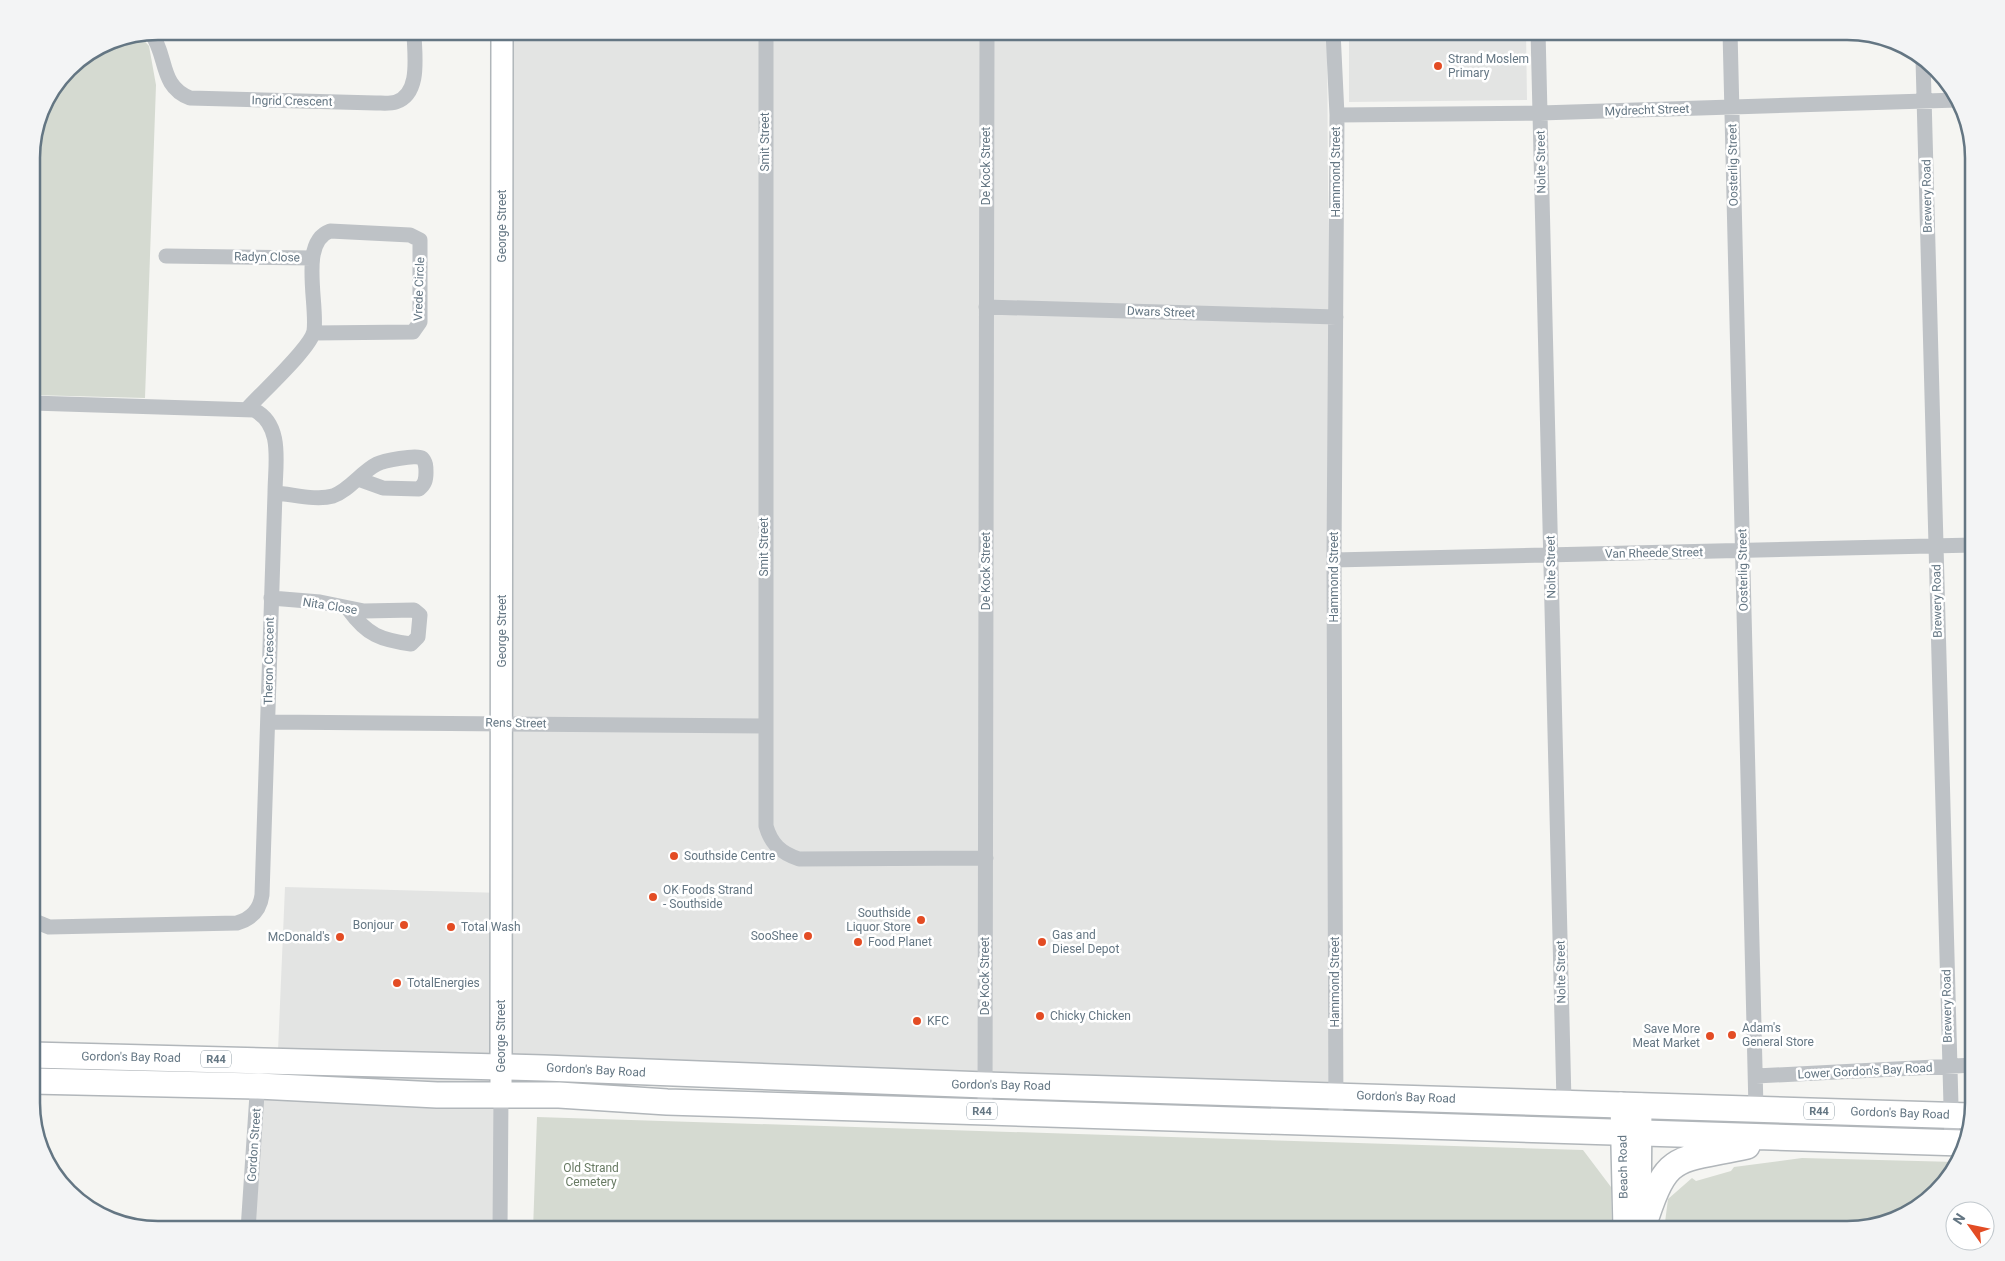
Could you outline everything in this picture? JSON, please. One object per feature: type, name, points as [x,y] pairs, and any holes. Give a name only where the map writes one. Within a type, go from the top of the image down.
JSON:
[{"type":"main road","name":"Gordon's Bay Road","points":[[40,1055],[501,1067],[985,1085],[1960,1115]]},
{"type":"main road","name":"Gordon's Bay Road","points":[[40,1080],[258,1086],[437,1095],[559,1095],[676,1102],[1957,1143]]},
{"type":"main road","points":[[1644,1221],[1663,1175],[1675,1162],[1692,1156],[1748,1146],[1778,1136]]},
{"type":"street","name":"Ingrid Crescent","points":[[155,40],[160,49],[169,82],[174,90],[190,98],[395,103],[405,97],[411,89],[414,75],[414,40]]},
{"type":"street","name":"George Street","points":[[500,1221],[502,40]]},
{"type":"street","name":"Smit Street","points":[[766,40],[764,726],[766,826],[773,844],[789,856],[809,860],[986,858]]},
{"type":"street","name":"De Kock Street","points":[[985,1112],[987,40]]},
{"type":"street","name":"Hammond Street","points":[[1333,40],[1336,115],[1334,560],[1336,1123]]},
{"type":"street","name":"Nolte Street","points":[[1538,40],[1564,1102]]},
{"type":"street","name":"Oosterlig Street","points":[[1730,40],[1756,1109]]},
{"type":"street","name":"Brewery Road","points":[[1923,68],[1949,1066],[1960,1115],[1957,1143]]},
{"type":"street","name":"Mydrecht Street","points":[[1336,115],[1540,113],[1950,100]]},
{"type":"street","name":"Vrede Circle","points":[[312,258],[317,241],[322,234],[330,231],[410,235],[417,237],[421,244],[420,322],[413,332],[314,333]]},
{"type":"street","name":"Radyn Close","points":[[166,256],[312,258],[314,333]]},
{"type":"street","name":"Dwars Street","points":[[986,306],[1336,317]]},
{"type":"street","points":[[40,403],[247,408],[305,348],[314,333]]},
{"type":"street","name":"Theron Crescent","points":[[40,923],[49,927],[237,923],[251,917],[259,907],[262,895],[268,722],[275,493],[274,430],[261,414],[247,408]]},
{"type":"street","points":[[275,493],[322,497],[332,496],[358,479],[376,464],[417,456],[424,460],[426,465],[426,480],[419,489],[383,488],[358,479]]},
{"type":"street","name":"Van Rheede Street","points":[[1334,560],[1965,545]]},
{"type":"street","name":"Nita Close","points":[[271,598],[320,602],[349,610],[410,610],[418,612],[421,618],[418,637],[411,644],[387,640],[361,627],[349,610]]},
{"type":"street","name":"Rens Street","points":[[268,722],[764,726]]},
{"type":"street","name":"Gordon Street","points":[[249,1221],[259,1061]]},
{"type":"street","name":"Lower Gordon's Bay Road","points":[[1756,1076],[1965,1065]]},
{"type":"street","name":"Beach Road","points":[[1625,1221],[1631,1132],[1631,1104]]},
{"type":"street","name":"Beach Road","points":[[1631,1132],[1640,1221]]},
{"type":"shaded area","points":[[499,40],[1327,40],[1334,1107],[503,1079],[499,1221],[250,1221],[260,1074],[277,1074],[285,887],[503,893]]},
{"type":"shaded area","name":"Strand Moslem Primary","points":[[1349,40],[1526,40],[1527,100],[1349,102]]},
{"type":"green space","points":[[144,41],[149,46],[156,85],[145,398],[40,395],[40,150],[44,128],[52,106],[60,92],[80,69],[106,52],[120,46]]},
{"type":"green space","name":"Old Strand Cemetery","points":[[537,1117],[1583,1150],[1611,1187],[1612,1221],[533,1221]]},
{"type":"green space","points":[[1802,1158],[1949,1162],[1941,1175],[1919,1197],[1892,1212],[1877,1217],[1847,1221],[1665,1221],[1668,1199],[1692,1178],[1696,1181],[1731,1171],[1734,1167]]},
{"type":"place","name":"Strand Moslem Primary","points":[[1438,66]]},
{"type":"place","name":"Southside Centre","points":[[674,856]]},
{"type":"place","name":"OK Foods Strand - Southside","points":[[653,897]]},
{"type":"place","name":"Southside Liquor Store","points":[[921,920]]},
{"type":"place","name":"Bonjour","points":[[404,925]]},
{"type":"place","name":"Total Wash","points":[[451,927]]},
{"type":"place","name":"SooShee","points":[[808,936]]},
{"type":"place","name":"McDonald's","points":[[340,937]]},
{"type":"place","name":"Food Planet","points":[[858,942]]},
{"type":"place","name":"Gas and Diesel Depot","points":[[1042,942]]},
{"type":"place","name":"TotalEnergies","points":[[397,983]]},
{"type":"place","name":"Chicky Chicken","points":[[1040,1016]]},
{"type":"place","name":"KFC","points":[[917,1021]]},
{"type":"place","name":"Adam's General Store","points":[[1732,1035]]},
{"type":"place","name":"Save More Meat Market","points":[[1710,1036]]}]
